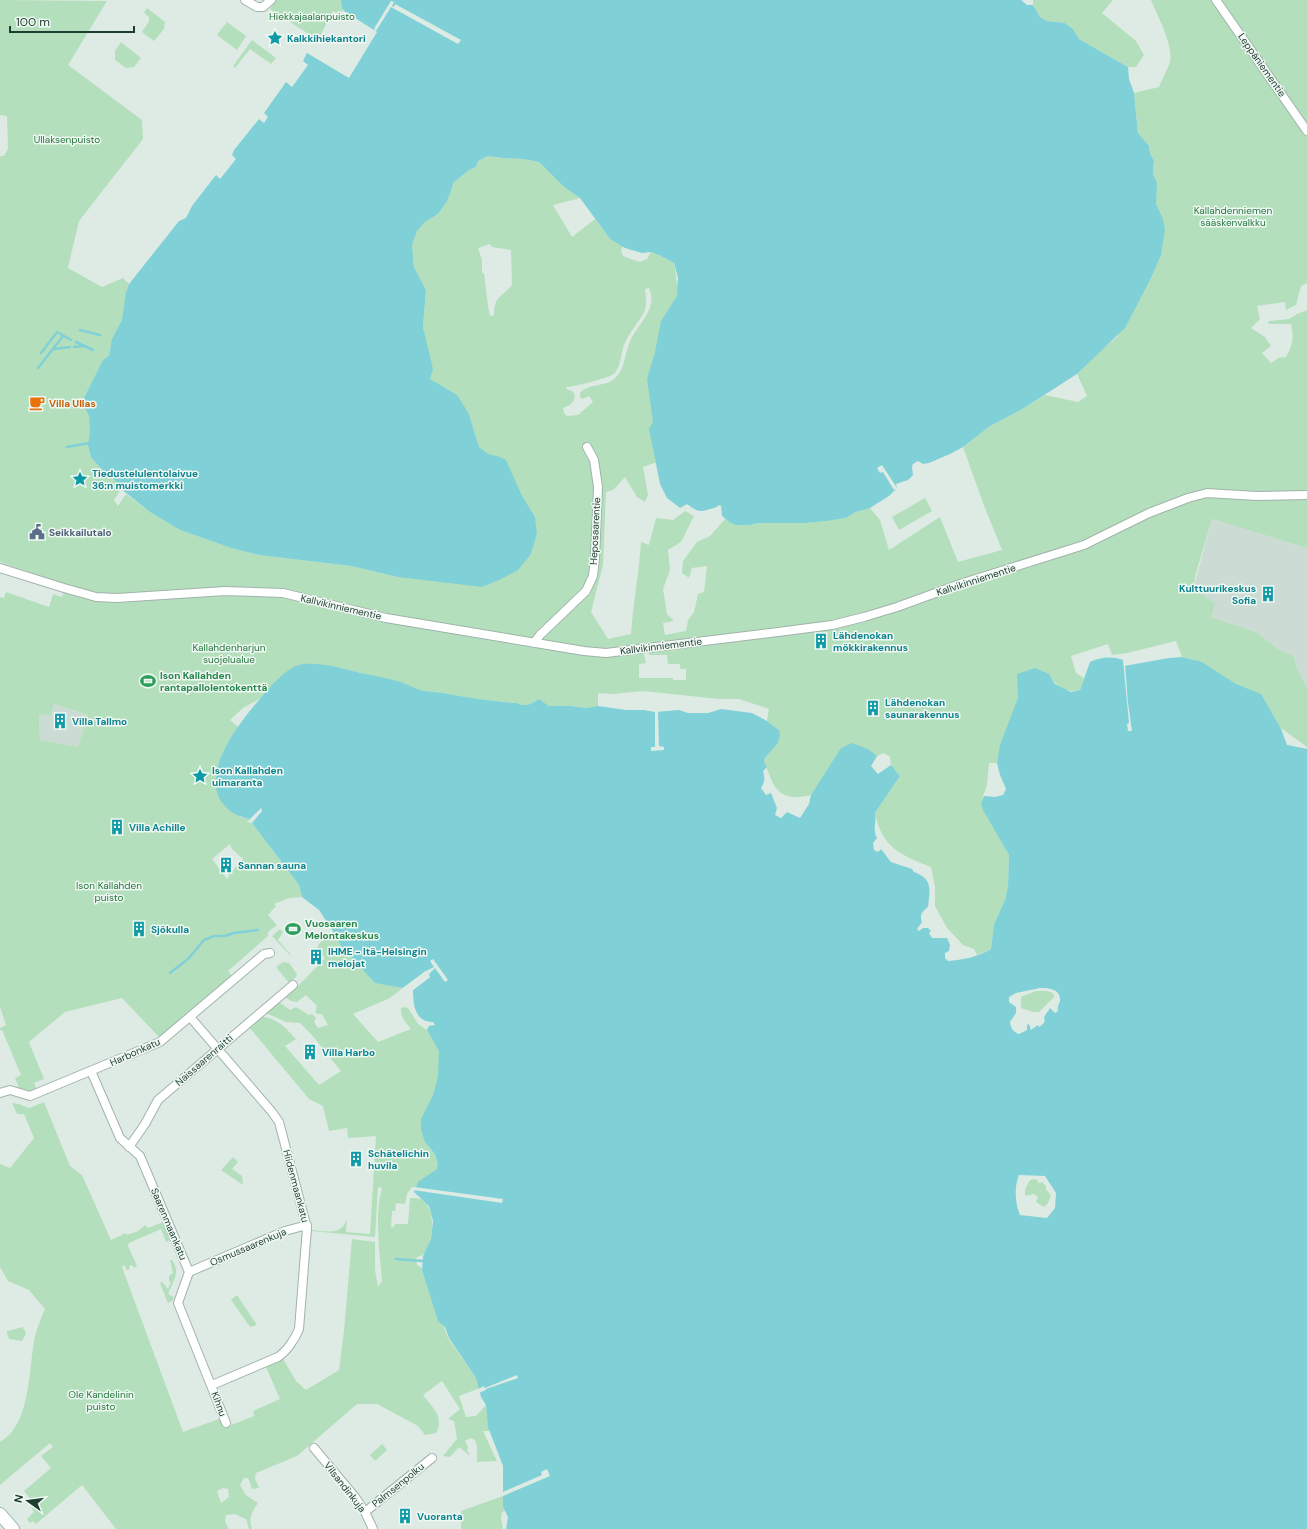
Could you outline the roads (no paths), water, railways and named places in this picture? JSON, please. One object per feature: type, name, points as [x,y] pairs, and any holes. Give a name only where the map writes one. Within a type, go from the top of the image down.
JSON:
[{"type":"street","points":[[245,0],[257,7],[262,7],[270,0]]},
{"type":"street","name":"Leppäniementie","points":[[1216,0],[1307,131]]},
{"type":"street","name":"Heposaarentie","points":[[534,643],[540,635],[586,591],[592,576],[595,558],[598,487],[594,460],[587,447]]},
{"type":"street","name":"Kallvikinniementie","points":[[0,568],[96,597],[117,598],[225,592],[277,593],[386,618],[584,651],[606,653],[832,624],[880,613],[963,583],[1084,545],[1149,513],[1188,498],[1207,494],[1307,496]]},
{"type":"street","name":"Harbonkatu","points":[[0,1093],[10,1090],[30,1096],[160,1042],[264,954],[270,953]]},
{"type":"street","name":"Naissaarenraitti","points":[[129,1147],[145,1124],[158,1100],[293,985]]},
{"type":"street","name":"Hiidenmaankatu","points":[[190,1017],[279,1122],[307,1225],[301,1314],[297,1334],[278,1357],[212,1385]]},
{"type":"street","name":"Saarenmaankatu","points":[[91,1071],[117,1133],[124,1143],[140,1156],[189,1272],[178,1303],[212,1385]]},
{"type":"street","name":"Osmussaarenkuja","points":[[189,1272],[285,1231],[307,1225]]},
{"type":"street","name":"Kihnu","points":[[212,1385],[226,1423]]},
{"type":"street","name":"Vilsandinkuja","points":[[314,1448],[365,1512],[372,1529]]},
{"type":"street","name":"Palmsenpolku","points":[[365,1512],[432,1458]]},
{"type":"street","points":[[0,1514],[13,1529]]},
{"type":"water","points":[[341,0],[1021,0],[1027,5],[1033,5],[1040,17],[1047,21],[1065,23],[1073,29],[1079,39],[1128,67],[1129,79],[1134,93],[1138,133],[1149,146],[1150,153],[1154,161],[1153,174],[1157,183],[1156,204],[1163,219],[1165,229],[1161,255],[1125,328],[1077,374],[1021,410],[990,426],[963,447],[929,463],[923,464],[918,461],[913,464],[913,475],[908,480],[896,484],[897,488],[889,496],[870,508],[856,512],[846,518],[806,523],[758,523],[750,525],[736,525],[729,522],[722,516],[721,506],[719,505],[715,508],[703,511],[696,510],[687,504],[680,508],[667,498],[660,484],[649,429],[653,422],[647,379],[655,352],[661,321],[677,296],[678,278],[674,263],[651,252],[642,253],[625,248],[610,239],[580,198],[564,187],[539,162],[488,156],[478,161],[476,167],[469,170],[453,183],[447,201],[438,214],[425,222],[417,231],[412,245],[414,267],[426,290],[423,327],[433,369],[430,379],[457,395],[469,414],[479,447],[488,454],[506,460],[522,496],[535,517],[537,534],[531,554],[518,570],[482,587],[398,577],[351,566],[259,555],[231,548],[180,530],[150,512],[121,489],[115,480],[105,473],[91,457],[88,445],[90,431],[89,416],[82,402],[103,360],[109,356],[112,339],[122,320],[126,292],[129,284],[179,221],[186,218],[192,206],[216,175],[220,179],[236,159],[232,155],[234,150],[259,119],[264,123],[268,117],[264,113],[286,82],[292,87],[308,65],[303,61],[307,53],[349,78],[377,32],[344,11]]},
{"type":"water","points":[[1182,657],[1202,662],[1236,684],[1261,694],[1280,727],[1287,745],[1307,749],[1307,1529],[506,1529],[508,1517],[503,1507],[503,1466],[488,1427],[486,1405],[481,1397],[476,1378],[449,1338],[445,1327],[438,1321],[422,1270],[423,1256],[431,1239],[433,1221],[429,1206],[414,1192],[418,1182],[437,1169],[438,1164],[435,1154],[425,1142],[421,1130],[421,1119],[433,1095],[438,1076],[439,1051],[427,1030],[429,1026],[435,1025],[433,1022],[422,1019],[416,1012],[413,990],[430,977],[425,971],[403,988],[375,983],[341,946],[319,910],[302,897],[299,885],[252,823],[262,811],[261,808],[250,819],[236,814],[224,805],[217,793],[216,779],[218,765],[232,735],[241,722],[267,690],[284,673],[303,664],[334,666],[401,682],[424,691],[523,705],[539,699],[549,706],[586,708],[598,706],[655,712],[679,710],[688,713],[708,713],[721,709],[752,713],[767,721],[779,730],[780,735],[778,743],[765,758],[764,762],[767,767],[763,771],[764,780],[761,788],[766,795],[771,793],[777,808],[775,815],[781,818],[787,812],[800,818],[809,804],[811,795],[841,748],[852,743],[868,749],[877,756],[871,766],[878,774],[891,765],[900,776],[875,813],[875,832],[877,838],[873,843],[874,850],[878,852],[881,849],[891,862],[912,869],[927,881],[929,885],[928,907],[922,913],[922,922],[917,929],[919,931],[923,928],[928,928],[931,931],[929,933],[932,938],[947,938],[950,945],[949,951],[945,953],[945,958],[948,961],[970,958],[991,949],[994,924],[1005,900],[1008,886],[1009,855],[983,810],[981,802],[984,796],[995,797],[1003,795],[1006,789],[997,763],[1000,745],[1018,698],[1017,674],[1035,668],[1049,674],[1055,684],[1071,692],[1080,690],[1090,662],[1094,660],[1115,658],[1123,660],[1124,666]],"holes":[[[1040,988],[1051,989],[1059,994],[1060,1001],[1058,1011],[1055,1013],[1050,1008],[1044,1017],[1044,1023],[1039,1027],[1038,1025],[1031,1030],[1029,1024],[1027,1025],[1027,1030],[1019,1034],[1015,1032],[1010,1022],[1016,1013],[1016,1007],[1009,1002],[1009,997],[1016,993]],[[1019,1175],[1045,1176],[1056,1193],[1055,1208],[1047,1218],[1020,1215],[1016,1195],[1016,1185]]]},
{"type":"waterway","points":[[80,330],[100,335]]},
{"type":"waterway","points":[[41,353],[57,332],[71,340]]},
{"type":"waterway","points":[[38,368],[63,336]]},
{"type":"waterway","points":[[76,342],[93,350]]},
{"type":"waterway","points":[[74,347],[84,346]]},
{"type":"waterway","points":[[54,349],[70,347]]},
{"type":"waterway","points":[[67,447],[89,443]]},
{"type":"waterway","points":[[170,973],[188,959],[204,940],[214,936],[225,936],[234,933],[258,930]]},
{"type":"waterway","points":[[396,1259],[423,1261]]},
{"type":"place","name":"Kalkkihiekantori","points":[[275,38]]},
{"type":"place","name":"Villa Ullas","points":[[37,403]]},
{"type":"place","name":"Tiedustelulentolaivue 36:n muistomerkki","points":[[80,479]]},
{"type":"place","name":"Seikkailutalo","points":[[37,532]]},
{"type":"place","name":"Kulttuurikeskus Sofia","points":[[1268,594]]},
{"type":"place","name":"Lähdenokan mökkirakennus","points":[[821,641]]},
{"type":"place","name":"Ison Kallahden rantapallolentokenttä","points":[[148,681]]},
{"type":"place","name":"Lähdenokan saunarakennus","points":[[873,708]]},
{"type":"place","name":"Villa Tallmo","points":[[60,721]]},
{"type":"place","name":"Ison Kallahden uimaranta","points":[[200,776]]},
{"type":"place","name":"Villa Achille","points":[[117,827]]},
{"type":"place","name":"Sannan sauna","points":[[226,865]]},
{"type":"place","name":"Sjökulla","points":[[139,929]]},
{"type":"place","name":"Vuosaaren Melontakeskus","points":[[293,929]]},
{"type":"place","name":"IHME - Itä-Helsingin melojat","points":[[316,957]]},
{"type":"place","name":"Villa Harbo","points":[[310,1052]]},
{"type":"place","name":"Schätelichin huvila","points":[[356,1159]]},
{"type":"place","name":"Vuoranta","points":[[405,1516]]},
{"type":"park label","name":"Hiekkajaalanpuisto","points":[[312,16]]},
{"type":"park label","name":"Ullaksenpuisto","points":[[67,139]]},
{"type":"park label","name":"Kallahdenniemen sääskenvalkku","points":[[1233,216]]},
{"type":"park label","name":"Kallahdenharjun suojelualue","points":[[229,652]]},
{"type":"park label","name":"Ison Kallahden puisto","points":[[109,890]]},
{"type":"park label","name":"Ole Kandelinin puisto","points":[[101,1400]]}]
